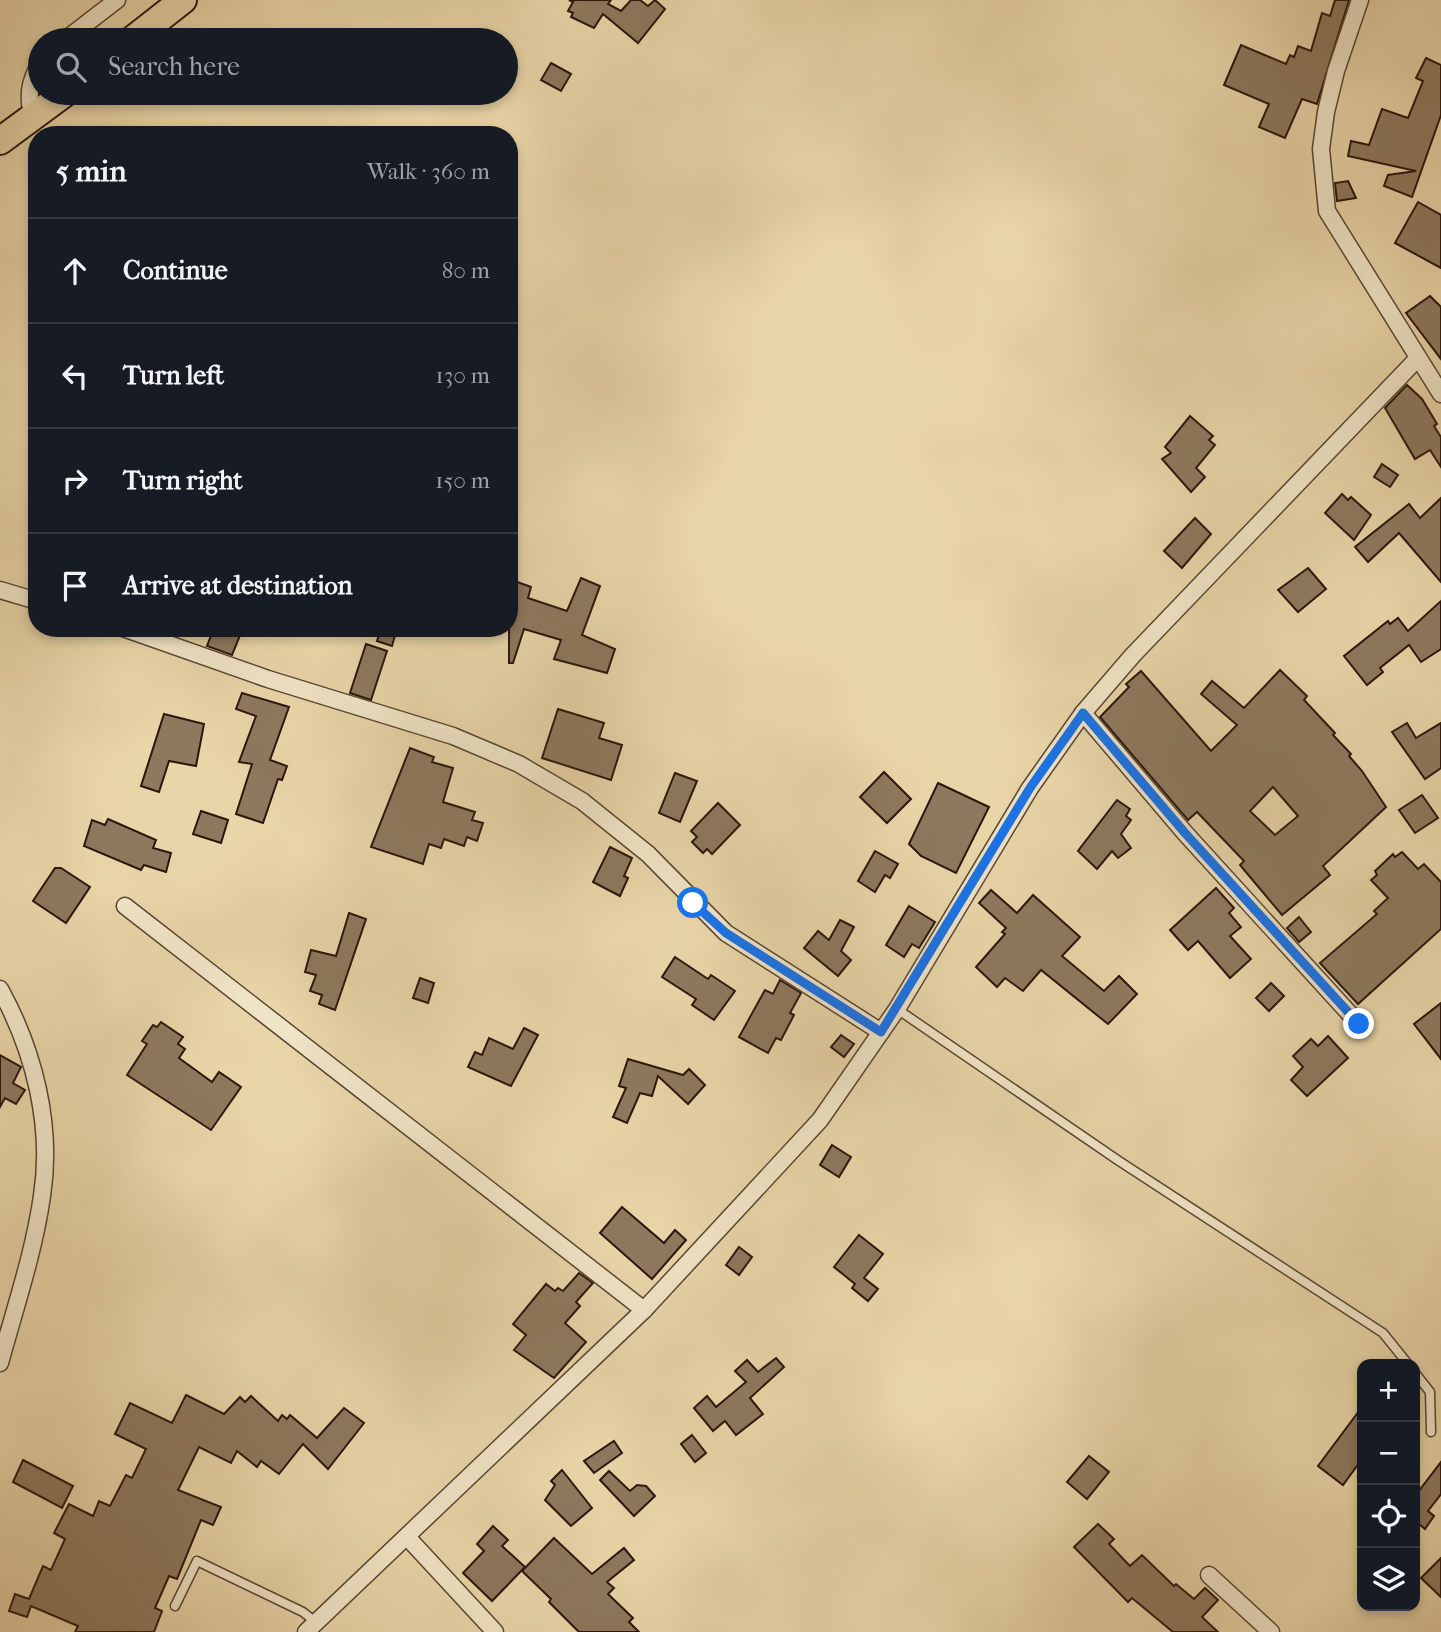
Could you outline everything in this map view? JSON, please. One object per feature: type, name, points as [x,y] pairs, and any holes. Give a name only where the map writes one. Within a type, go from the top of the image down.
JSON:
[{"type":"highway","points":[[147,28],[183,0]]},
{"type":"highway","points":[[0,141],[50,105]]},
{"type":"street","points":[[81,28],[117,0]]},
{"type":"street","points":[[1360,0],[1336,71],[1326,112],[1321,149],[1326,211],[1441,394]]},
{"type":"street","points":[[29,105],[33,118]]},
{"type":"street","points":[[312,1628],[644,1311],[820,1120],[897,1009],[1030,788],[1083,713],[1133,655],[1418,358]]},
{"type":"street","points":[[1430,377],[1441,364]]},
{"type":"street","points":[[0,590],[28,598]]},
{"type":"street","points":[[149,637],[268,679],[453,736],[519,764],[582,801],[648,854],[726,933],[881,1032]]},
{"type":"street","points":[[1083,713],[1185,833],[1359,1024]]},
{"type":"street","points":[[125,906],[644,1311]]},
{"type":"street","points":[[0,989],[12,1012],[39,1087],[45,1150],[43,1195],[1,1359]]},
{"type":"street","points":[[408,1538],[495,1632]]},
{"type":"street","points":[[1209,1575],[1271,1632]]},
{"type":"lane","points":[[897,1009],[1108,1154],[1383,1333],[1404,1359]]},
{"type":"lane","points":[[1420,1379],[1430,1392],[1431,1432]]},
{"type":"lane","points":[[175,1606],[197,1561],[303,1612],[312,1628]]},
{"type":"building","points":[[569,0],[611,0],[608,4],[621,11],[631,0],[640,0],[648,6],[655,0],[665,9],[638,43],[603,14],[594,28],[571,17],[573,13],[568,11],[573,2]]},
{"type":"building","points":[[1335,0],[1349,0],[1317,104],[1302,99],[1285,138],[1259,127],[1269,104],[1224,85],[1241,45],[1286,64],[1290,55],[1294,57],[1298,46],[1311,51],[1322,13],[1330,16]]},
{"type":"building","points":[[1426,58],[1441,65],[1441,115],[1412,197],[1384,186],[1388,175],[1416,171],[1348,156],[1351,141],[1369,145],[1382,109],[1408,118],[1423,81],[1416,78]]},
{"type":"building","points":[[551,63],[571,74],[561,91],[541,80]]},
{"type":"building","points":[[1348,181],[1356,198],[1337,201],[1335,183]]},
{"type":"building","points":[[1418,202],[1441,215],[1441,268],[1395,243]]},
{"type":"building","points":[[1430,296],[1441,307],[1441,359],[1406,313]]},
{"type":"building","points":[[1407,385],[1422,399],[1437,424],[1434,426],[1441,437],[1441,467],[1430,450],[1415,459],[1385,408]]},
{"type":"building","points":[[1190,416],[1213,436],[1209,440],[1215,445],[1196,468],[1205,477],[1191,492],[1162,459],[1171,453],[1165,447]]},
{"type":"building","points":[[1382,464],[1398,475],[1390,487],[1374,477]]},
{"type":"building","points":[[1342,494],[1348,500],[1351,497],[1371,515],[1354,540],[1325,513]]},
{"type":"building","points":[[1441,498],[1441,582],[1399,533],[1368,562],[1355,547],[1409,504],[1420,518]]},
{"type":"building","points":[[1195,518],[1211,534],[1182,568],[1164,551]]},
{"type":"building","points":[[1308,568],[1326,589],[1298,612],[1278,590]]},
{"type":"building","points":[[581,578],[600,586],[582,635],[615,649],[607,673],[554,659],[561,640],[524,629],[513,663],[509,663],[509,637],[518,637],[518,582],[531,587],[528,598],[567,611]]},
{"type":"building","points":[[1441,601],[1441,649],[1421,662],[1409,645],[1380,668],[1383,672],[1367,685],[1344,656],[1388,621],[1390,624],[1398,618],[1408,631]]},
{"type":"building","points":[[210,637],[239,637],[232,655],[207,646]]},
{"type":"building","points":[[378,637],[394,637],[392,646],[377,641]]},
{"type":"building","points":[[366,644],[387,651],[371,700],[350,693]]},
{"type":"building","points":[[1280,670],[1307,696],[1304,700],[1335,733],[1333,735],[1351,754],[1349,756],[1386,807],[1323,866],[1330,875],[1282,915],[1240,865],[1244,861],[1197,812],[1188,820],[1100,717],[1129,687],[1126,684],[1141,671],[1211,751],[1237,725],[1201,694],[1212,681],[1244,708]],"holes":[[[1273,787],[1298,816],[1275,835],[1250,811]]]},
{"type":"building","points":[[242,693],[289,707],[270,760],[287,766],[282,780],[278,779],[263,823],[236,814],[252,764],[239,762],[256,716],[236,709]]},
{"type":"building","points":[[558,709],[604,723],[599,738],[622,745],[611,780],[542,758]]},
{"type":"building","points":[[164,714],[204,724],[196,766],[169,761],[159,792],[141,786]]},
{"type":"building","points":[[1407,723],[1416,738],[1441,723],[1441,768],[1425,779],[1392,732]]},
{"type":"building","points":[[410,748],[434,757],[432,762],[453,768],[443,802],[475,812],[472,820],[483,823],[477,841],[467,837],[464,846],[444,839],[441,848],[429,844],[423,864],[371,847]]},
{"type":"building","points":[[884,772],[911,799],[887,823],[860,797]]},
{"type":"building","points":[[675,773],[697,781],[680,822],[659,813]]},
{"type":"building","points":[[938,783],[989,807],[956,873],[921,856],[909,844]]},
{"type":"building","points":[[1422,795],[1438,818],[1415,833],[1399,810]]},
{"type":"building","points":[[1117,800],[1130,809],[1126,816],[1131,820],[1121,834],[1131,848],[1118,858],[1112,851],[1097,869],[1078,851]]},
{"type":"building","points":[[718,803],[740,825],[712,854],[707,849],[703,853],[692,842],[697,837],[691,831]]},
{"type":"building","points":[[201,811],[228,820],[221,843],[193,834]]},
{"type":"building","points":[[108,819],[156,840],[153,848],[171,853],[166,872],[144,865],[141,870],[84,846],[92,820],[105,825]]},
{"type":"building","points":[[610,847],[632,858],[624,876],[628,878],[620,896],[593,882]]},
{"type":"building","points":[[875,851],[898,864],[890,878],[885,875],[875,892],[858,881]]},
{"type":"building","points":[[1402,852],[1418,869],[1424,864],[1441,882],[1441,929],[1358,1004],[1320,963],[1377,914],[1374,911],[1388,898],[1371,880],[1377,875],[1375,871],[1393,854],[1395,857]]},
{"type":"building","points":[[55,868],[61,868],[90,887],[66,923],[33,901]]},
{"type":"building","points":[[1216,888],[1234,908],[1229,913],[1241,927],[1230,936],[1251,959],[1230,978],[1198,941],[1188,950],[1170,930]]},
{"type":"building","points":[[991,890],[1017,913],[1033,895],[1080,937],[1062,956],[1104,991],[1119,976],[1137,994],[1108,1024],[1041,970],[1023,991],[1005,978],[997,987],[976,967],[1005,934],[1002,932],[1006,928],[979,903]]},
{"type":"building","points":[[909,906],[935,922],[919,948],[912,944],[904,957],[886,945]]},
{"type":"building","points":[[349,913],[366,919],[335,1010],[319,1004],[322,995],[310,991],[316,975],[305,972],[311,950],[336,956]]},
{"type":"building","points":[[1299,917],[1311,932],[1299,942],[1287,928]]},
{"type":"building","points":[[840,920],[854,927],[841,951],[851,960],[838,976],[804,948],[818,931],[829,940]]},
{"type":"building","points":[[675,957],[708,979],[711,975],[735,991],[714,1020],[692,1005],[696,999],[662,977]]},
{"type":"building","points":[[420,978],[434,983],[428,1003],[413,998]]},
{"type":"building","points":[[780,980],[801,993],[790,1013],[794,1015],[781,1040],[776,1038],[768,1053],[739,1037],[765,990],[773,994]]},
{"type":"building","points":[[1271,983],[1284,996],[1269,1011],[1256,998]]},
{"type":"building","points":[[1441,1003],[1441,1059],[1414,1024]]},
{"type":"building","points":[[161,1022],[183,1037],[178,1044],[185,1049],[179,1058],[212,1082],[219,1072],[241,1087],[211,1130],[127,1075],[147,1044],[142,1041],[153,1025],[157,1027]]},
{"type":"building","points":[[524,1028],[538,1035],[511,1086],[468,1067],[475,1052],[482,1055],[489,1038],[513,1049]]},
{"type":"building","points":[[841,1035],[854,1044],[844,1057],[831,1047]]},
{"type":"building","points":[[1328,1036],[1348,1058],[1307,1096],[1291,1080],[1303,1067],[1293,1056],[1311,1039],[1318,1046]]},
{"type":"building","points":[[0,1055],[21,1067],[13,1083],[25,1090],[16,1104],[5,1098],[0,1107]]},
{"type":"building","points":[[628,1059],[683,1075],[689,1069],[705,1085],[688,1104],[658,1076],[652,1096],[640,1093],[627,1123],[613,1117],[626,1088],[619,1086]]},
{"type":"building","points":[[832,1145],[851,1157],[839,1177],[820,1165]]},
{"type":"building","points":[[622,1207],[664,1243],[675,1230],[686,1240],[652,1279],[600,1233]]},
{"type":"building","points":[[859,1235],[883,1254],[864,1278],[878,1289],[868,1301],[852,1288],[855,1284],[834,1267]]},
{"type":"building","points":[[739,1247],[752,1257],[739,1275],[726,1265]]},
{"type":"building","points":[[579,1273],[593,1283],[576,1302],[580,1306],[565,1323],[586,1342],[554,1378],[514,1350],[526,1335],[513,1324],[546,1284],[555,1291],[558,1288],[563,1291]]},
{"type":"building","points":[[776,1358],[784,1367],[750,1398],[763,1414],[736,1435],[725,1421],[713,1431],[694,1408],[707,1396],[716,1407],[746,1382],[735,1371],[747,1360],[758,1372]]},
{"type":"building","points":[[186,1395],[224,1414],[240,1397],[245,1402],[251,1396],[278,1421],[282,1415],[287,1419],[290,1415],[317,1438],[344,1408],[364,1423],[328,1469],[303,1444],[279,1474],[261,1461],[257,1467],[237,1451],[231,1463],[199,1447],[178,1490],[221,1507],[213,1525],[201,1520],[177,1579],[169,1576],[155,1608],[162,1611],[154,1632],[75,1632],[78,1626],[31,1606],[27,1617],[9,1611],[15,1594],[29,1599],[43,1566],[51,1570],[65,1539],[54,1533],[69,1504],[93,1516],[99,1501],[110,1506],[126,1475],[132,1478],[146,1449],[115,1434],[130,1403],[172,1423]]},
{"type":"building","points":[[1357,1414],[1357,1466],[1343,1485],[1318,1466]]},
{"type":"building","points":[[692,1435],[706,1453],[695,1462],[681,1444]]},
{"type":"building","points":[[614,1441],[622,1453],[594,1473],[584,1461]]},
{"type":"building","points":[[1089,1456],[1109,1472],[1087,1499],[1067,1482]]},
{"type":"building","points":[[23,1460],[73,1486],[62,1508],[13,1482]]},
{"type":"building","points":[[1441,1462],[1441,1494],[1428,1511],[1434,1516],[1425,1529],[1420,1525],[1420,1489]]},
{"type":"building","points":[[562,1470],[592,1508],[571,1526],[545,1500],[555,1485],[551,1481]]},
{"type":"building","points":[[609,1471],[630,1491],[637,1485],[646,1486],[655,1496],[634,1516],[600,1480]]},
{"type":"building","points":[[1098,1524],[1114,1539],[1109,1544],[1130,1566],[1142,1555],[1174,1586],[1176,1584],[1194,1599],[1205,1588],[1218,1600],[1202,1617],[1218,1632],[1173,1632],[1132,1598],[1128,1602],[1074,1547]]},
{"type":"building","points":[[493,1526],[508,1540],[502,1546],[525,1567],[492,1601],[463,1573],[484,1551],[477,1544]]},
{"type":"building","points":[[554,1538],[592,1574],[624,1548],[634,1560],[607,1582],[614,1588],[608,1594],[633,1618],[629,1622],[639,1632],[579,1632],[549,1602],[551,1599],[522,1571]]},
{"type":"building","points":[[1441,1558],[1441,1597],[1421,1578]]},
{"type":"route","points":[[693,903],[726,933],[881,1032],[1030,788],[1083,713],[1185,833],[1359,1024]]}]
